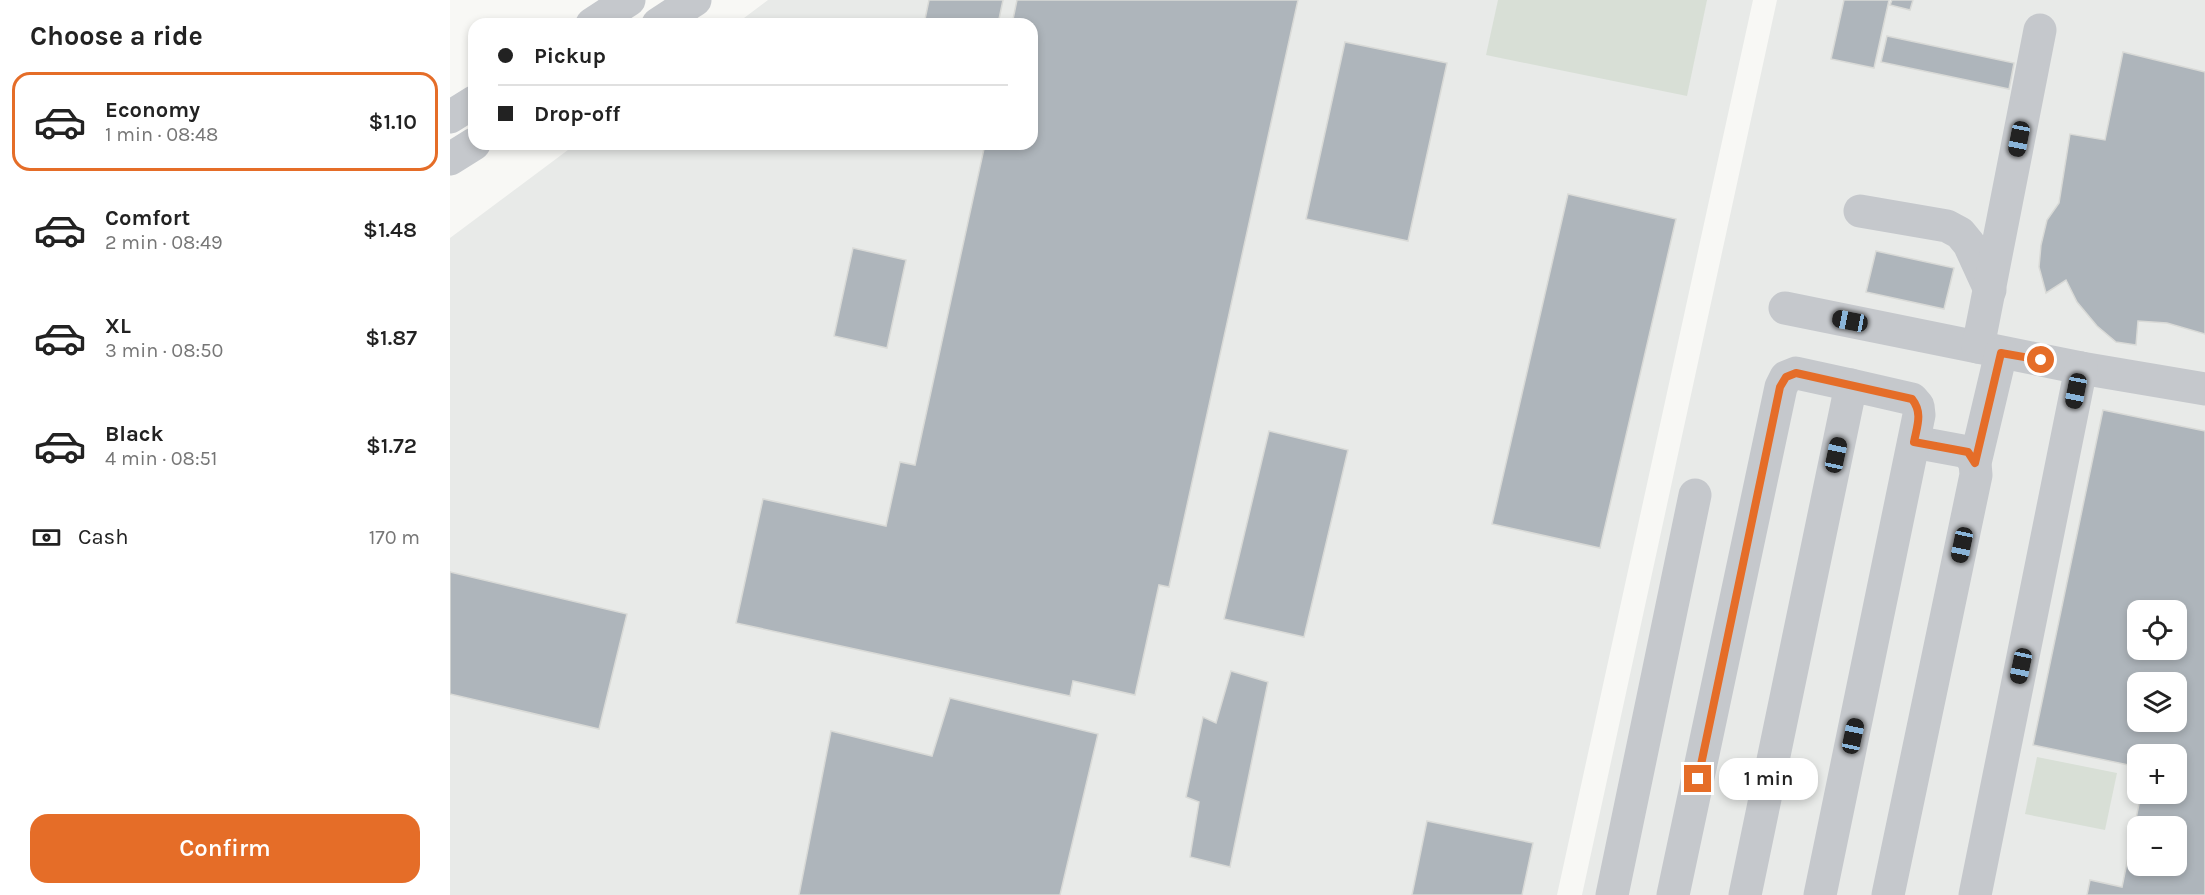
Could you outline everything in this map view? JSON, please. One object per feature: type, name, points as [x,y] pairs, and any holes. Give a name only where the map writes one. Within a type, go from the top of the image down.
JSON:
[{"type":"street","points":[[601,18],[629,0]]},
{"type":"street","points":[[667,18],[695,0]]},
{"type":"street","points":[[1888,895],[1976,475],[1975,463],[1989,350],[1990,290],[2040,30]]},
{"type":"street","points":[[450,117],[468,106]]},
{"type":"street","points":[[450,159],[468,148]]},
{"type":"street","points":[[1860,212],[1947,226],[1960,233],[1969,244],[1990,290]]},
{"type":"street","points":[[1785,308],[2081,368],[2205,389]]},
{"type":"street","points":[[1975,895],[2081,368]]},
{"type":"street","points":[[1673,895],[1780,387],[1786,377],[1796,373],[1912,399],[1918,406],[1920,416],[1820,895]]},
{"type":"street","points":[[1745,895],[1851,386]]},
{"type":"street","points":[[1914,442],[1968,452],[1975,463]]},
{"type":"street","points":[[1612,895],[1695,495]]},
{"type":"shaded area","points":[[768,0],[1753,0],[1557,895],[450,895],[450,238],[568,150],[1038,150],[1038,18],[744,18]]},
{"type":"shaded area","points":[[1498,0],[1707,0],[1687,96],[1486,55]]},
{"type":"shaded area","points":[[1777,0],[2205,0],[2205,895],[1582,895]]},
{"type":"shaded area","points":[[2037,757],[2117,773],[2105,830],[2025,814]]},
{"type":"building","points":[[929,0],[1003,0],[999,18],[925,18]]},
{"type":"building","points":[[1017,0],[1298,0],[1169,587],[1159,585],[1135,695],[1073,681],[1070,696],[736,623],[763,499],[886,526],[900,462],[915,465],[984,150],[1038,150],[1038,18],[1013,18]]},
{"type":"building","points":[[1844,0],[1889,0],[1874,68],[1831,59]]},
{"type":"building","points":[[1892,0],[1913,0],[1910,10],[1890,5]]},
{"type":"building","points":[[1887,36],[2014,63],[2009,89],[1881,62]]},
{"type":"building","points":[[1345,42],[1447,63],[1408,241],[1306,219]]},
{"type":"building","points":[[2123,52],[2205,72],[2205,334],[2167,323],[2138,321],[2136,345],[2116,342],[2097,326],[2077,302],[2066,280],[2046,293],[2039,267],[2041,245],[2047,220],[2059,203],[2070,134],[2105,140]]},
{"type":"building","points":[[1568,194],[1676,219],[1600,548],[1492,524]]},
{"type":"building","points":[[853,248],[906,260],[887,348],[834,336]]},
{"type":"building","points":[[1876,251],[1954,268],[1944,309],[1866,292]]},
{"type":"building","points":[[2103,410],[2205,431],[2205,895],[2087,895],[2090,880],[2122,887],[2127,863],[2127,876],[2187,876],[2187,816],[2137,816],[2139,804],[2187,804],[2187,744],[2127,744],[2127,765],[2033,745]]},
{"type":"building","points":[[1269,431],[1348,450],[1304,637],[1224,619]]},
{"type":"building","points":[[450,572],[627,614],[599,729],[450,694]]},
{"type":"building","points":[[1231,671],[1268,682],[1230,867],[1190,857],[1199,802],[1186,797],[1203,717],[1216,723]]},
{"type":"building","points":[[950,698],[1098,734],[1060,895],[799,895],[831,731],[932,756]]},
{"type":"building","points":[[1427,821],[1533,843],[1522,895],[1412,895]]},
{"type":"route","points":[[1698,779],[1780,387],[1786,377],[1796,373],[1912,399],[1918,406],[1920,416],[1914,442],[1968,452],[1975,463],[2001,353],[2041,360]]}]
